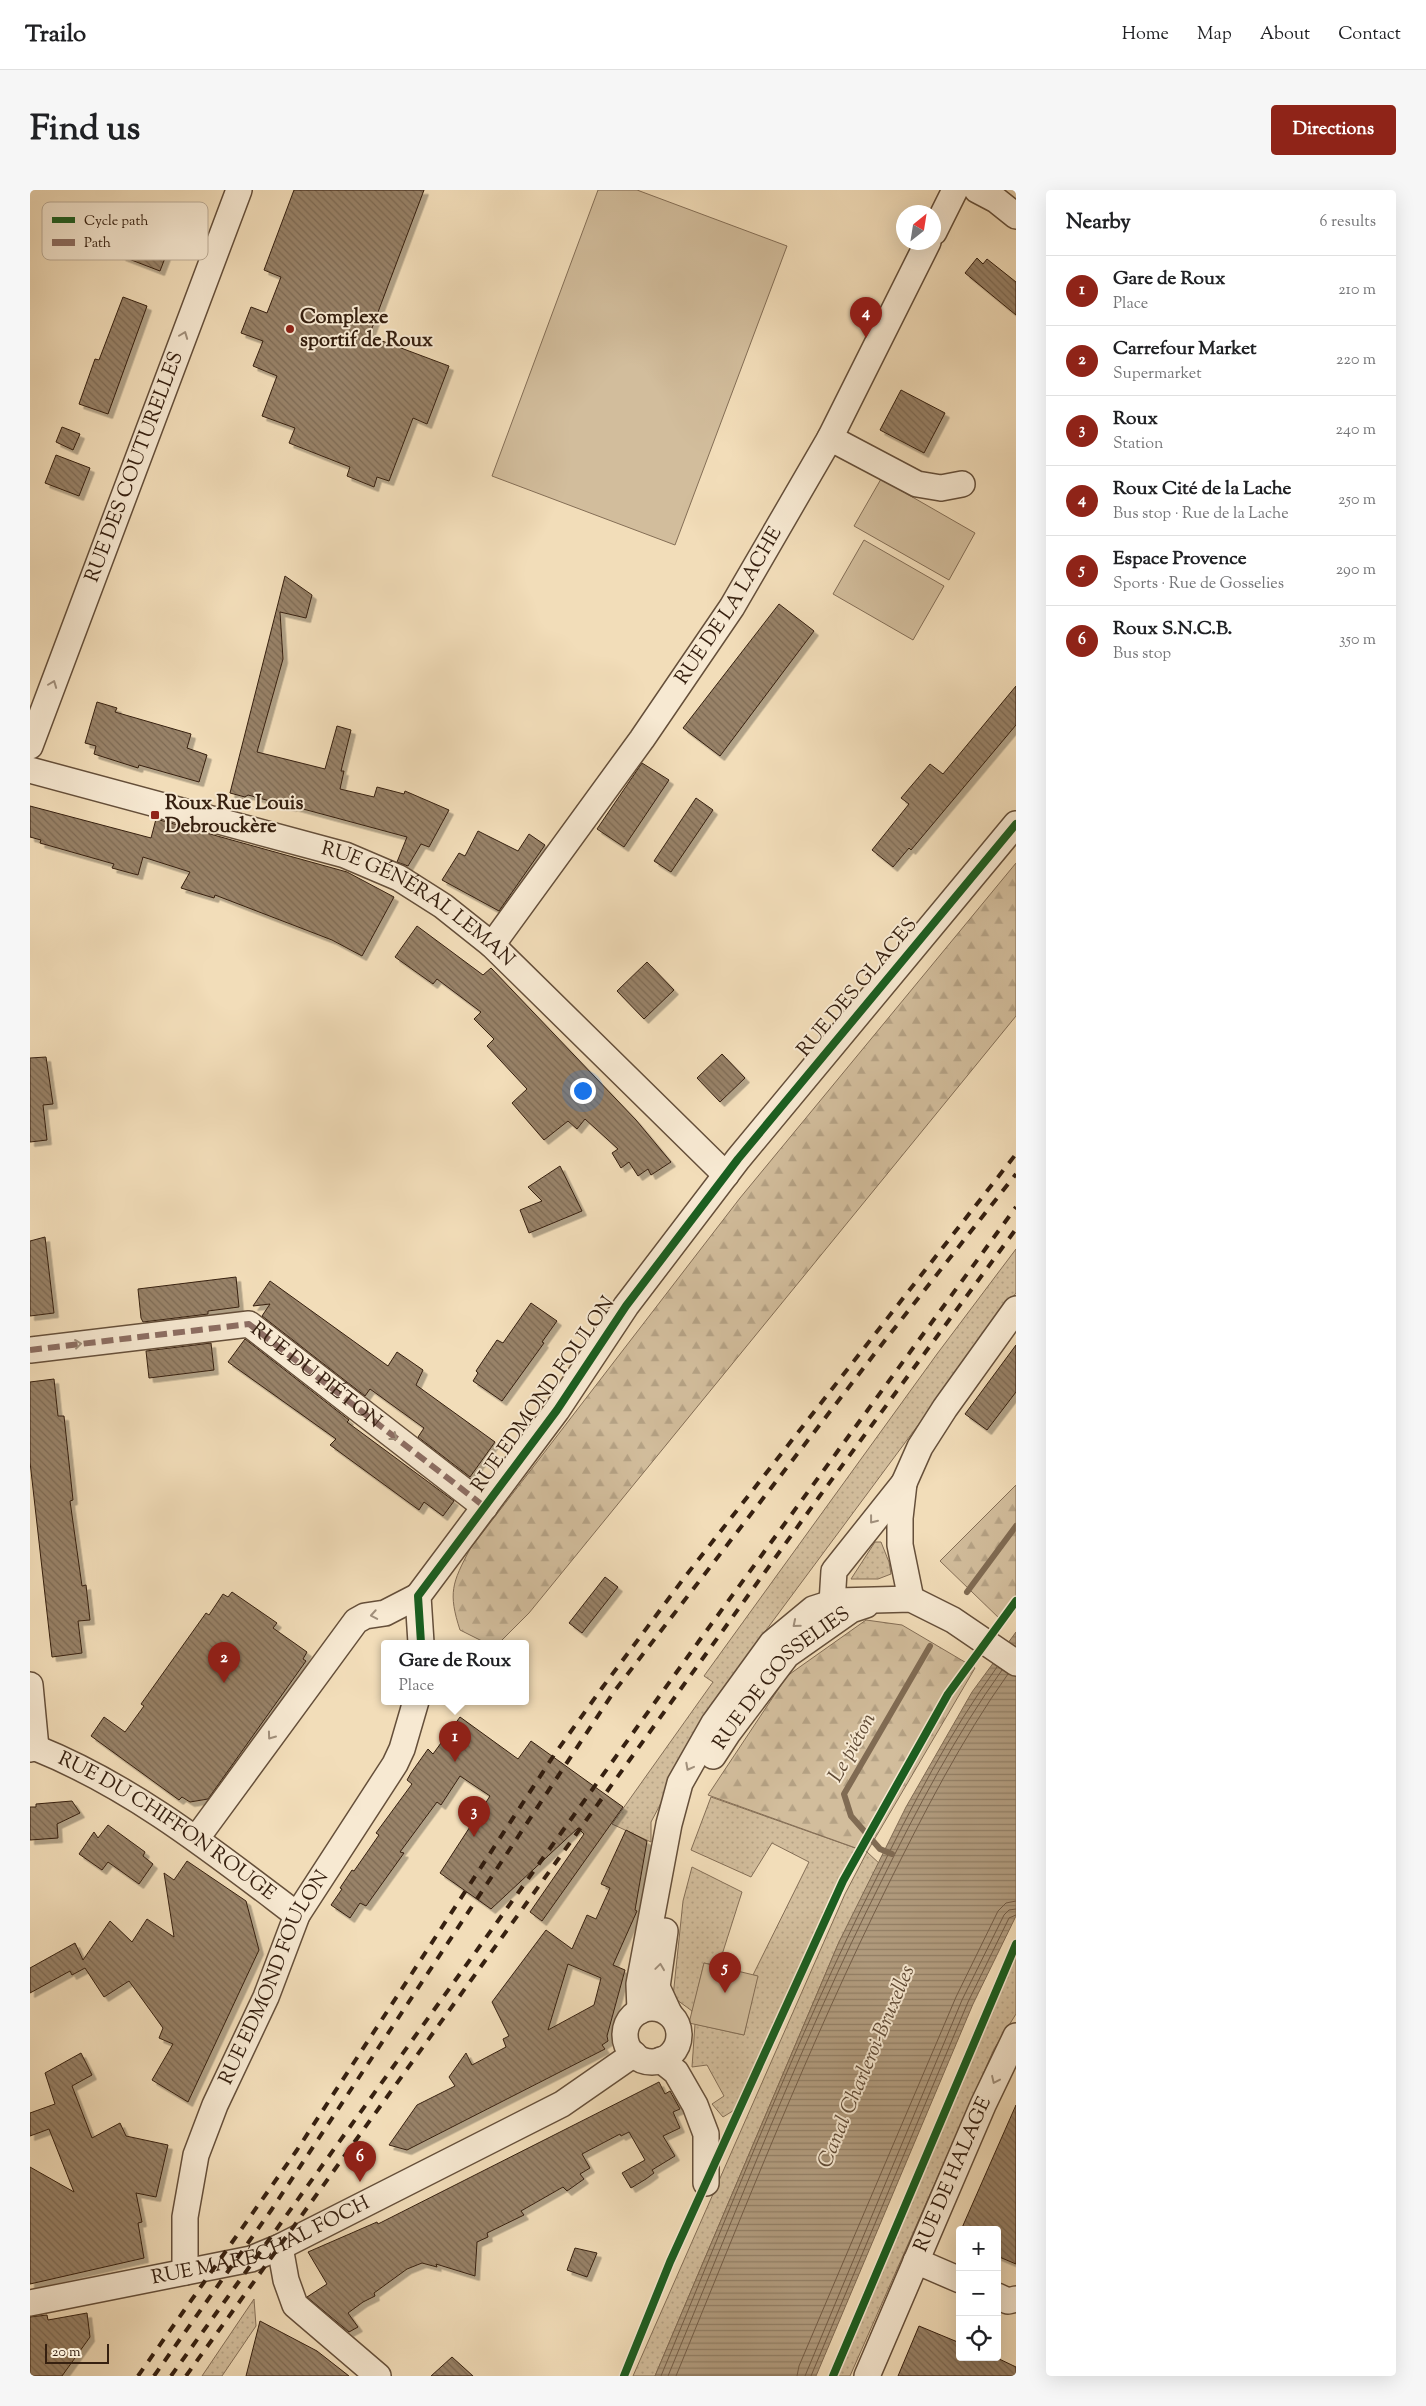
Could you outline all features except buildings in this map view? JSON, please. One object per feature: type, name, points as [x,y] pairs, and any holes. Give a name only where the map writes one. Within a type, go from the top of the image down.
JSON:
[{"type":"street","name":"RUE DES COUTURELLES","points":[[30,746],[239,190]]},
{"type":"street","points":[[941,218],[955,190]]},
{"type":"street","points":[[977,190],[996,200],[1016,216]]},
{"type":"street","name":"RUE DE LA LACHE","points":[[492,945],[642,739],[732,607],[830,438],[924,250]]},
{"type":"street","points":[[830,438],[917,484],[941,488],[962,484]]},
{"type":"street","name":"RUE GÉNÉRAL LEMAN","points":[[30,770],[345,855],[399,878],[443,906],[492,945],[726,1175]]},
{"type":"street","name":"RUE DES GLACES","points":[[726,1175],[1016,824]]},
{"type":"street","name":"RUE EDMOND FOULON","points":[[418,1596],[557,1410],[626,1306],[726,1175]]},
{"type":"street","name":"RUE DE GOSSELIES","points":[[835,1602],[834,1572],[904,1483],[920,1447],[945,1408],[1016,1309]]},
{"type":"street","name":"RUE DU PIÉTON","points":[[30,1350],[248,1324],[485,1508]]},
{"type":"street","name":"RUE DE GOSSELIES","points":[[640,2011],[639,1984],[669,1824],[680,1783],[714,1723],[772,1643],[813,1609],[835,1602],[911,1599],[900,1545],[900,1518],[904,1483]]},
{"type":"street","points":[[196,1839],[356,1621],[365,1616],[385,1613],[418,1596],[421,1640]]},
{"type":"street","name":"RUE DE GOSSELIES","points":[[669,2013],[657,1987],[672,1891],[696,1791],[711,1759],[728,1733],[788,1655],[851,1610],[883,1599]]},
{"type":"street","points":[[911,1599],[953,1620],[1016,1663]]},
{"type":"street","points":[[30,1685],[33,1749]]},
{"type":"street","name":"RUE EDMOND FOULON","points":[[186,2272],[185,2217],[196,2155],[215,2105],[266,1997],[296,1915],[395,1764],[402,1749],[415,1705]]},
{"type":"street","name":"RUE DU CHIFFON ROUGE","points":[[33,1749],[74,1764],[116,1787],[196,1839],[296,1915]]},
{"type":"street","points":[[669,2052],[646,2061],[634,2054],[626,2040],[625,2031],[633,2016],[640,2011],[654,2008],[669,2013],[678,2027],[669,2052],[676,2072],[695,2104],[706,2134],[706,2183]]},
{"type":"street","name":"RUE DE HALAGE","points":[[867,2376],[983,2105],[1016,2036]]},
{"type":"street","name":"RUE MARÉCHAL FOCH","points":[[30,2303],[251,2259],[280,2247],[562,2104],[634,2054]]},
{"type":"street","points":[[280,2247],[286,2280],[294,2305],[378,2376]]},
{"type":"street","points":[[916,2261],[956,2278]]},
{"type":"street","points":[[1001,2298],[1008,2301],[1016,2300]]},
{"type":"green space","points":[[598,190],[637,190],[787,246],[675,545],[492,476]]},
{"type":"green space","points":[[881,479],[975,533],[949,580],[854,526]]},
{"type":"green space","points":[[864,540],[944,586],[913,640],[833,594]]},
{"type":"green space","points":[[1016,863],[1016,1016],[529,1613],[502,1640],[480,1640],[460,1630],[454,1607],[454,1588],[459,1571],[470,1549],[740,1198]]},
{"type":"green space","points":[[1016,1249],[1016,1293],[718,1695],[651,1822],[651,1842],[612,1824],[713,1682],[704,1676],[937,1354]]},
{"type":"green space","points":[[1016,1485],[1016,1605],[1002,1621],[940,1561]]},
{"type":"green space","points":[[875,1542],[881,1542],[889,1562],[891,1574],[878,1579],[851,1579]]},
{"type":"green space","points":[[866,1620],[902,1625],[975,1668],[867,1852],[708,1795],[787,1676]]},
{"type":"green space","points":[[711,1797],[858,1849],[736,2109],[723,2117],[712,2104],[724,2096],[707,2065],[692,2067],[695,2024],[744,2035],[757,1976],[753,1975],[809,1862],[772,1843],[751,1877],[691,1850]]},
{"type":"green space","points":[[867,1852],[881,1865],[839,1942],[655,2376],[633,2376],[845,1894]]},
{"type":"green space","points":[[692,1867],[742,1892],[720,1961],[722,1967],[704,1963],[692,2014],[692,2011],[673,1997],[683,1901]]},
{"type":"green space","points":[[1016,1948],[1016,2014],[994,2049],[850,2376],[833,2376]]},
{"type":"green space","points":[[704,1963],[758,1976],[744,2035],[689,2023]]},
{"type":"green space","points":[[254,2299],[256,2326],[222,2376],[202,2376]]},
{"type":"water","name":"Canal Charleroi-Bruxelles","points":[[1016,1632],[1016,1916],[973,2004],[816,2376],[655,2376],[839,1942],[906,1807],[972,1692]]},
{"type":"waterway","name":"Le piéton","points":[[967,1592],[1016,1526]]},
{"type":"waterway","name":"Le piéton","points":[[892,1854],[880,1849],[851,1816],[844,1794],[930,1646]]},
{"type":"railway","points":[[138,2376],[297,2150],[554,1755],[602,1688],[684,1578],[1016,1154]]},
{"type":"railway","points":[[154,2376],[272,2209],[613,1693],[1016,1174]]},
{"type":"railway","points":[[171,2376],[699,1641],[1016,1207]]},
{"type":"railway","points":[[186,2376],[819,1497],[1016,1229]]},
{"type":"marked path","points":[[30,1350],[249,1324],[485,1507]]},
{"type":"cycle path","points":[[421,1640],[418,1596],[557,1410],[626,1306],[738,1159],[1016,824]]},
{"type":"cycle path","points":[[624,2376],[670,2262],[843,1881],[948,1694],[1016,1601]]},
{"type":"cycle path","points":[[833,2376],[1016,1944]]},
{"type":"place","name":"Complexe sportif de Roux","points":[[290,329]]},
{"type":"place","name":"Roux Cité de la Lache","points":[[866,338]]},
{"type":"place","name":"Roux Rue Louis Debrouckère","points":[[155,815]]},
{"type":"place","name":"Carrefour Market","points":[[224,1683]]},
{"type":"place","name":"Gare de Roux","points":[[455,1762]]},
{"type":"place","name":"Roux","points":[[474,1837]]},
{"type":"place","name":"Espace Provence","points":[[725,1993]]},
{"type":"place","name":"Roux S.N.C.B.","points":[[360,2182]]}]
